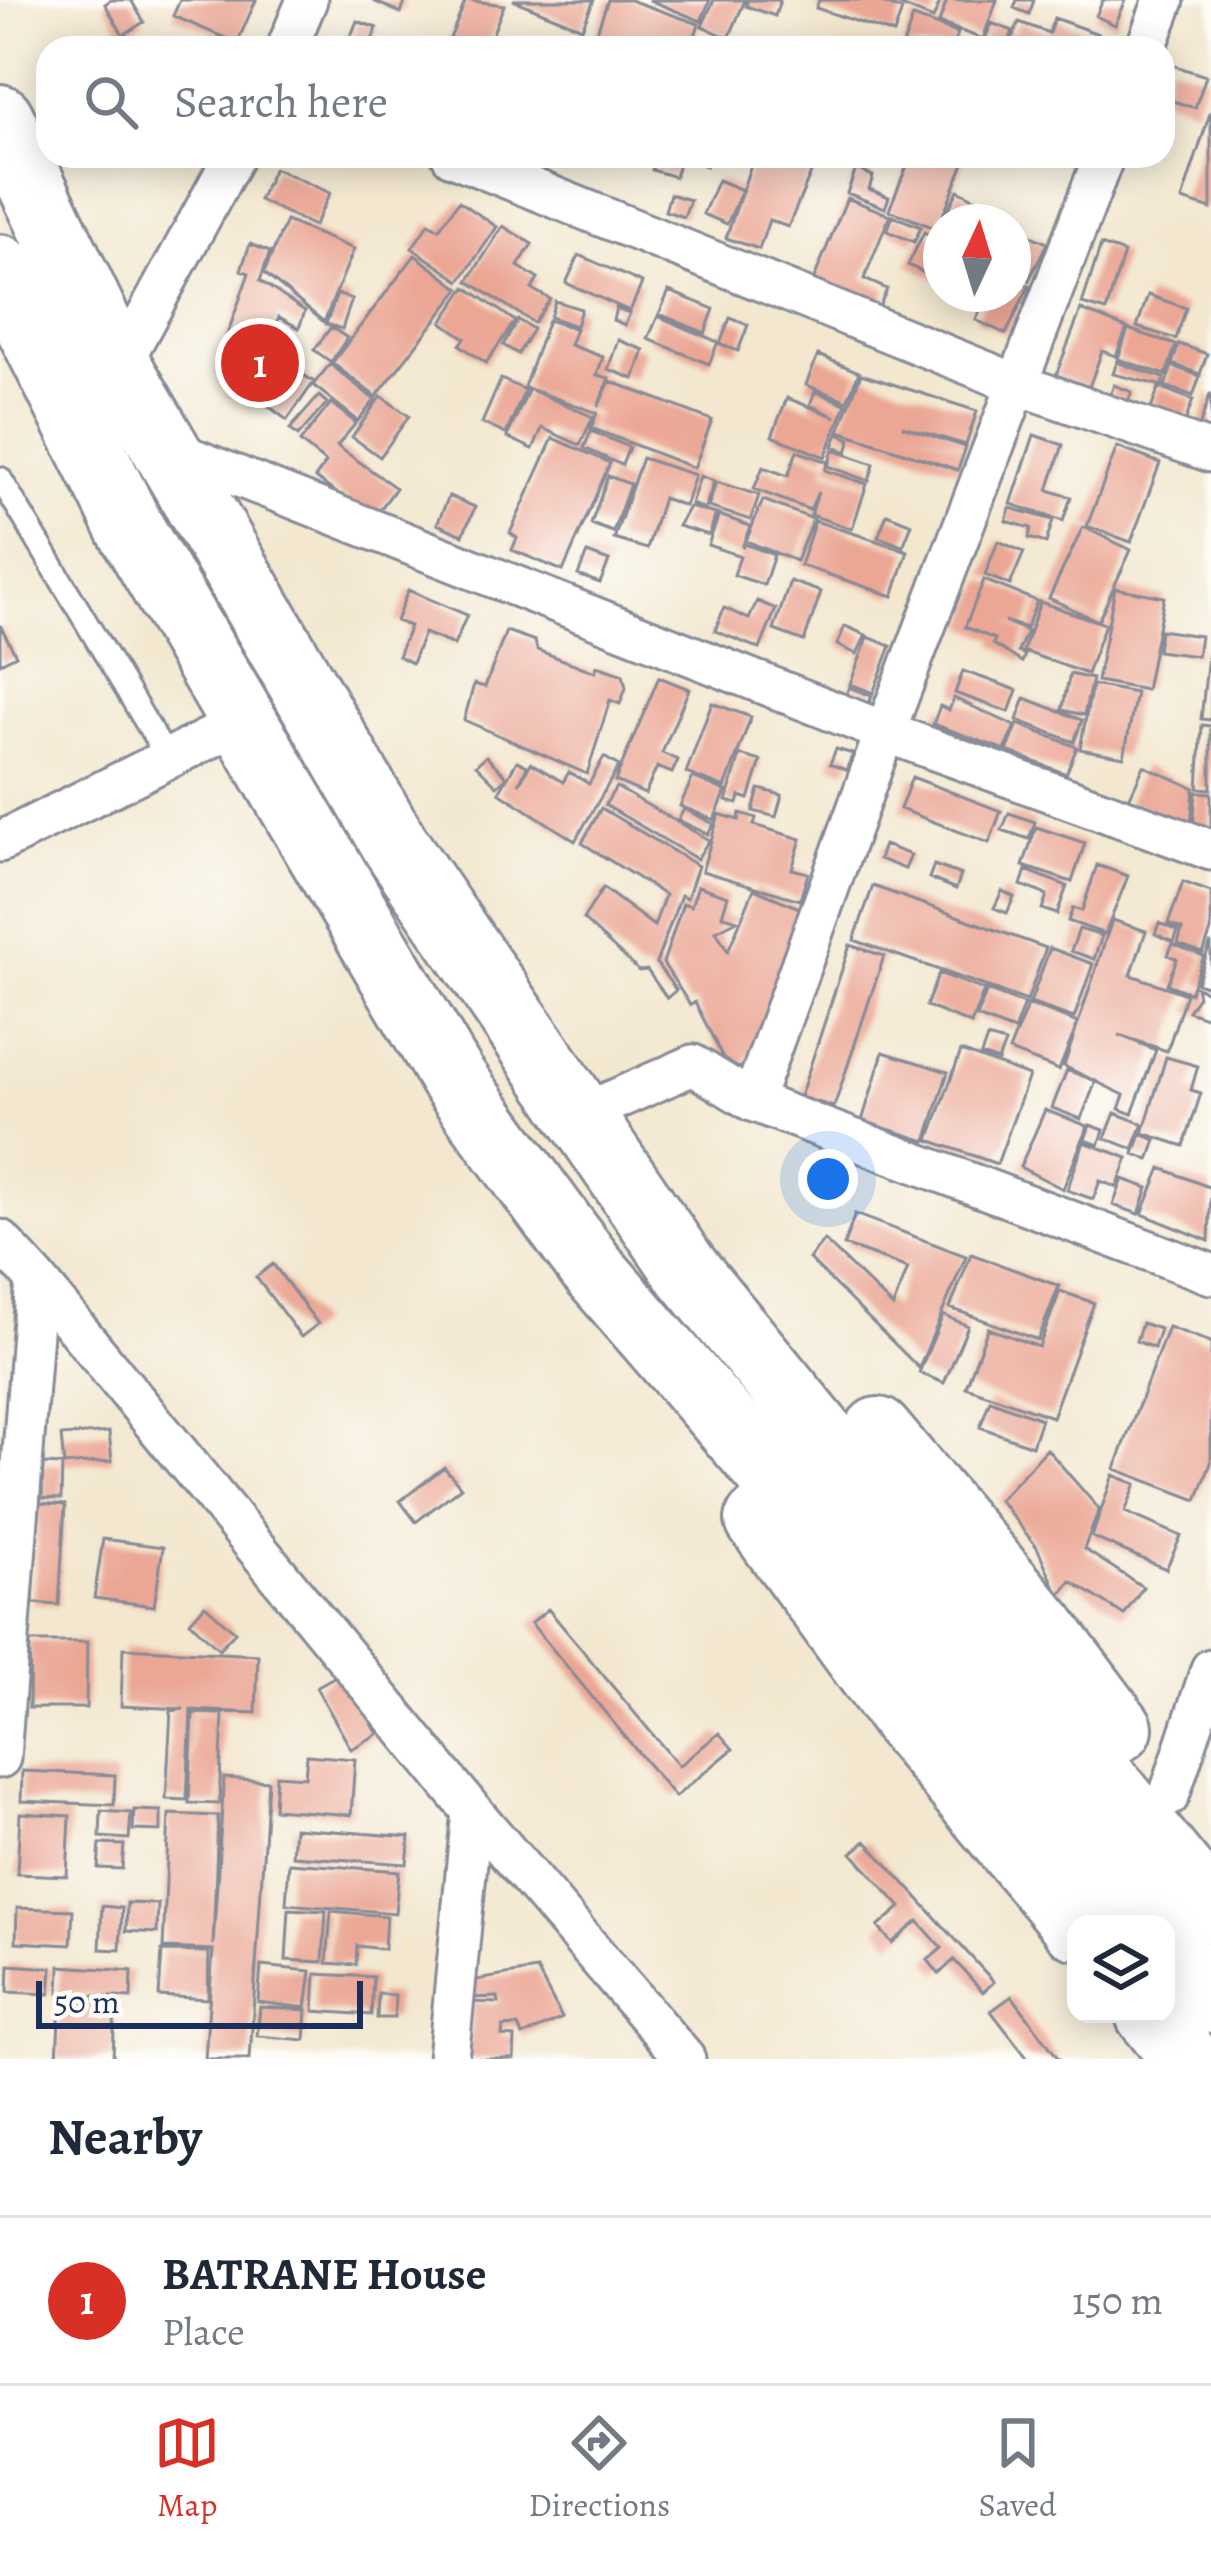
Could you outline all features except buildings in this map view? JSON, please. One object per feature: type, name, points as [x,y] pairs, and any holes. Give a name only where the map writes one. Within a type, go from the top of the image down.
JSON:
[{"type":"highway","points":[[0,118],[119,368],[171,450],[396,846],[684,1267],[977,1668],[1142,1915]]},
{"type":"highway","points":[[0,268],[130,528],[452,1077],[591,1268],[706,1447],[905,1720],[1067,1915]]},
{"type":"highway","points":[[684,1267],[842,1388],[1044,1628],[1190,1820]]},
{"type":"highway","points":[[591,1268],[1211,1910]]},
{"type":"highway","points":[[1175,1957],[1211,2000]]},
{"type":"highway","points":[[1156,2023],[1186,2059]]},
{"type":"street","points":[[292,36],[307,0]]},
{"type":"street","points":[[1150,36],[1164,0]]},
{"type":"street","points":[[119,368],[227,168]]},
{"type":"street","points":[[482,168],[1017,384],[1211,452]]},
{"type":"street","points":[[752,1101],[885,732],[1099,168]]},
{"type":"street","points":[[171,450],[885,732],[1211,850]]},
{"type":"street","points":[[0,842],[244,721]]},
{"type":"street","points":[[578,1116],[694,1065],[752,1101],[1211,1274]]},
{"type":"street","points":[[0,1240],[472,1811],[686,2059]]},
{"type":"street","points":[[0,1759],[36,1279]]},
{"type":"street","points":[[1190,1820],[1211,1669]]},
{"type":"street","points":[[448,2059],[472,1811]]},
{"type":"lane","points":[[0,478],[168,759]]},
{"type":"place","name":"BATRANE House","points":[[260,363]]}]
